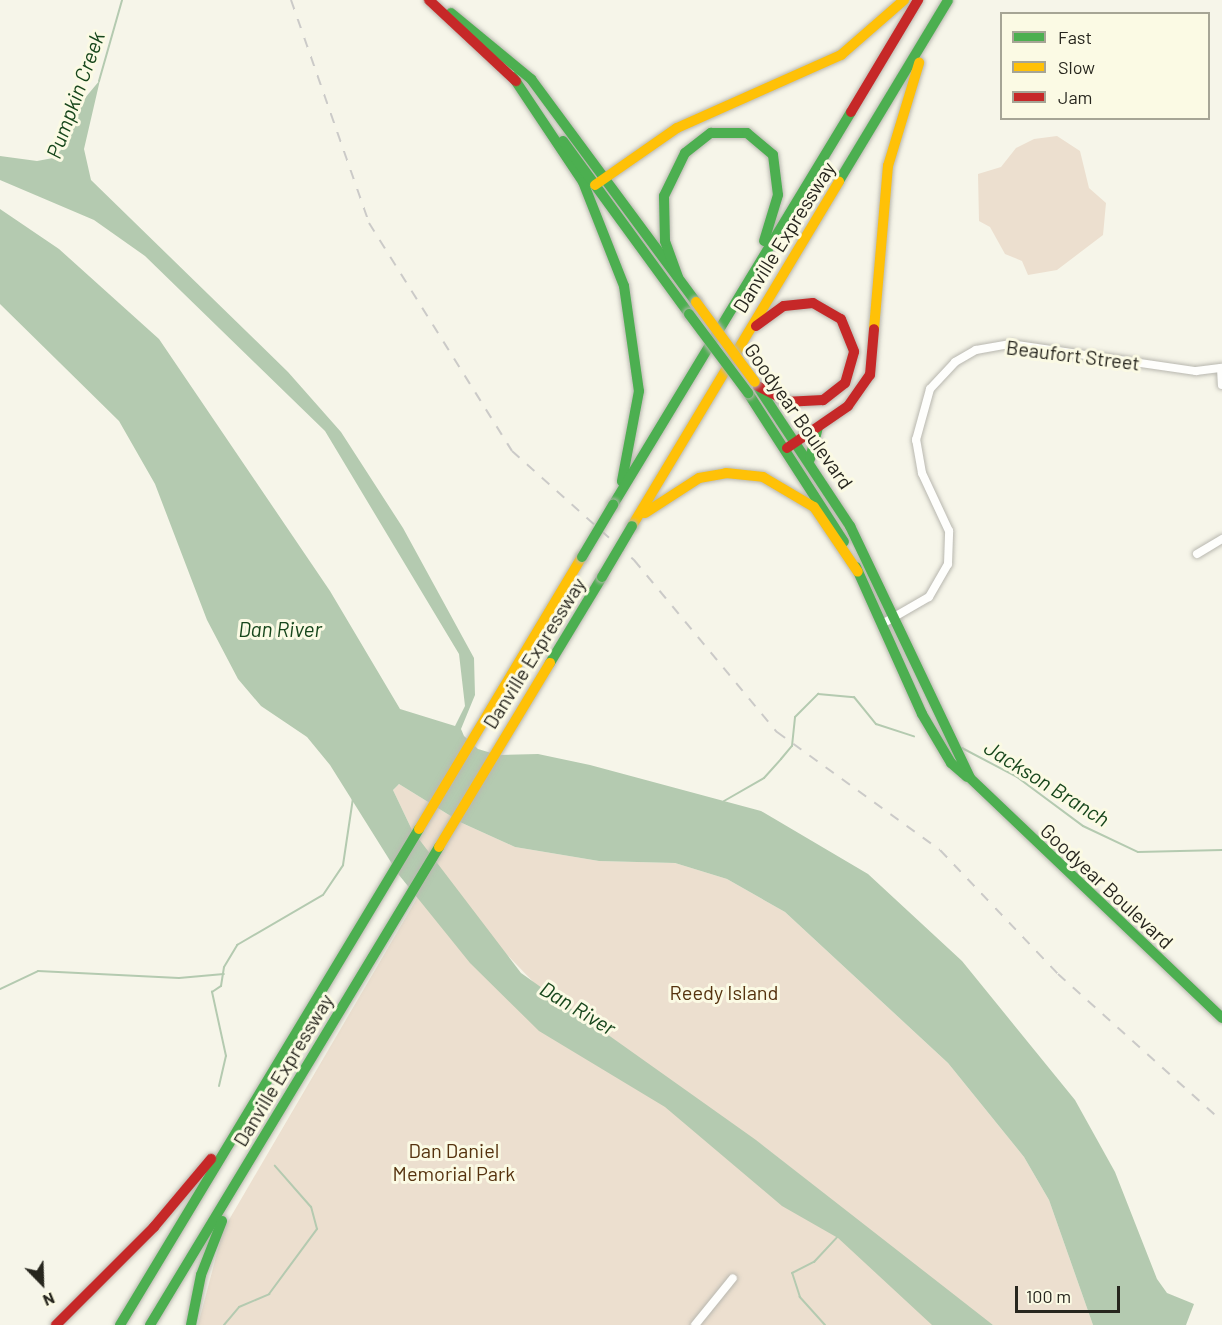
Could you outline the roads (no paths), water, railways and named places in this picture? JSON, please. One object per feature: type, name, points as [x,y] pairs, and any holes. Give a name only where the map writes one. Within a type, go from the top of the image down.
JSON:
[{"type":"main road","name":"Goodyear Boulevard","points":[[429,0],[494,44],[531,79],[798,441],[850,526],[970,778]]},
{"type":"main road","points":[[595,185],[677,128],[841,55],[904,0]]},
{"type":"main road","name":"Danville Expressway","points":[[120,1325],[918,0]]},
{"type":"main road","name":"Danville Expressway","points":[[150,1325],[948,0]]},
{"type":"main road","points":[[787,448],[818,428],[858,396],[870,375],[892,142],[914,76],[954,0]]},
{"type":"main road","name":"Goodyear Boulevard","points":[[443,10],[513,77],[787,448],[858,572],[930,729],[951,763],[970,778],[1222,1018]]},
{"type":"main road","points":[[513,77],[583,182],[624,286],[639,391],[635,433],[616,500]]},
{"type":"main road","points":[[678,277],[663,223],[667,186],[692,145],[730,130],[766,146],[779,179],[771,225],[746,283]]},
{"type":"main road","points":[[743,337],[775,311],[805,302],[828,309],[851,334],[852,370],[831,395],[814,402],[789,402],[756,384]]},
{"type":"main road","points":[[810,459],[818,428]]},
{"type":"main road","points":[[633,524],[673,490],[699,478],[726,473],[764,477],[814,507],[858,572]]},
{"type":"main road","points":[[56,1325],[189,1188],[269,1065],[284,1051]]},
{"type":"main road","points":[[191,1325],[218,1229],[281,1108]]},
{"type":"street","name":"Beaufort Street","points":[[882,624],[929,597],[948,564],[949,531],[922,473],[916,440],[930,389],[955,362],[976,350],[1010,344],[1196,371],[1221,368]]},
{"type":"street","points":[[1221,368],[1222,385]]},
{"type":"street","points":[[1197,554],[1222,539]]},
{"type":"street","points":[[695,1325],[733,1278]]},
{"type":"water","name":"Dan River","points":[[100,80],[84,149],[91,180],[288,372],[341,432],[403,528],[474,658],[475,695],[461,729],[464,736],[478,749],[498,755],[538,754],[590,765],[761,811],[868,874],[962,961],[1075,1100],[1115,1172],[1157,1279],[1167,1293],[1194,1304],[1186,1325],[1093,1325],[1049,1200],[1024,1157],[948,1063],[785,912],[727,879],[675,863],[599,861],[515,847],[462,823],[399,784],[393,790],[412,830],[521,973],[756,1140],[993,1325],[932,1325],[838,1238],[782,1206],[665,1107],[539,1031],[470,963],[399,875],[330,765],[307,737],[261,706],[238,679],[207,620],[155,484],[119,421],[0,304],[0,209],[59,249],[159,339],[330,591],[400,709],[455,726],[465,706],[459,654],[325,431],[145,256],[94,220],[0,180],[0,156],[37,161],[53,158],[61,150],[85,98]]},
{"type":"waterway","name":"Pumpkin Creek","points":[[99,81],[122,0]]},
{"type":"waterway","name":"Jackson Branch","points":[[724,801],[764,778],[781,759],[792,746],[795,717],[818,694],[854,697],[876,724],[914,736]]},
{"type":"waterway","name":"Jackson Branch","points":[[962,748],[1017,777],[1083,826],[1138,852],[1222,850]]},
{"type":"waterway","points":[[219,1086],[226,1056],[212,992],[221,986],[224,967],[237,945],[323,895],[343,865],[353,798]]},
{"type":"waterway","points":[[0,989],[38,971],[179,978],[224,974]]},
{"type":"waterway","points":[[224,1325],[239,1307],[269,1294],[317,1229],[311,1207],[275,1166]]},
{"type":"waterway","points":[[825,1325],[800,1297],[792,1273],[814,1262],[837,1237]]},
{"type":"railway","points":[[291,0],[369,223],[512,451],[634,560],[777,732],[940,850],[1058,974],[1222,1121]]},
{"type":"park label","name":"Reedy Island","points":[[724,992]]},
{"type":"park label","name":"Dan Daniel Memorial Park","points":[[454,1162]]}]
